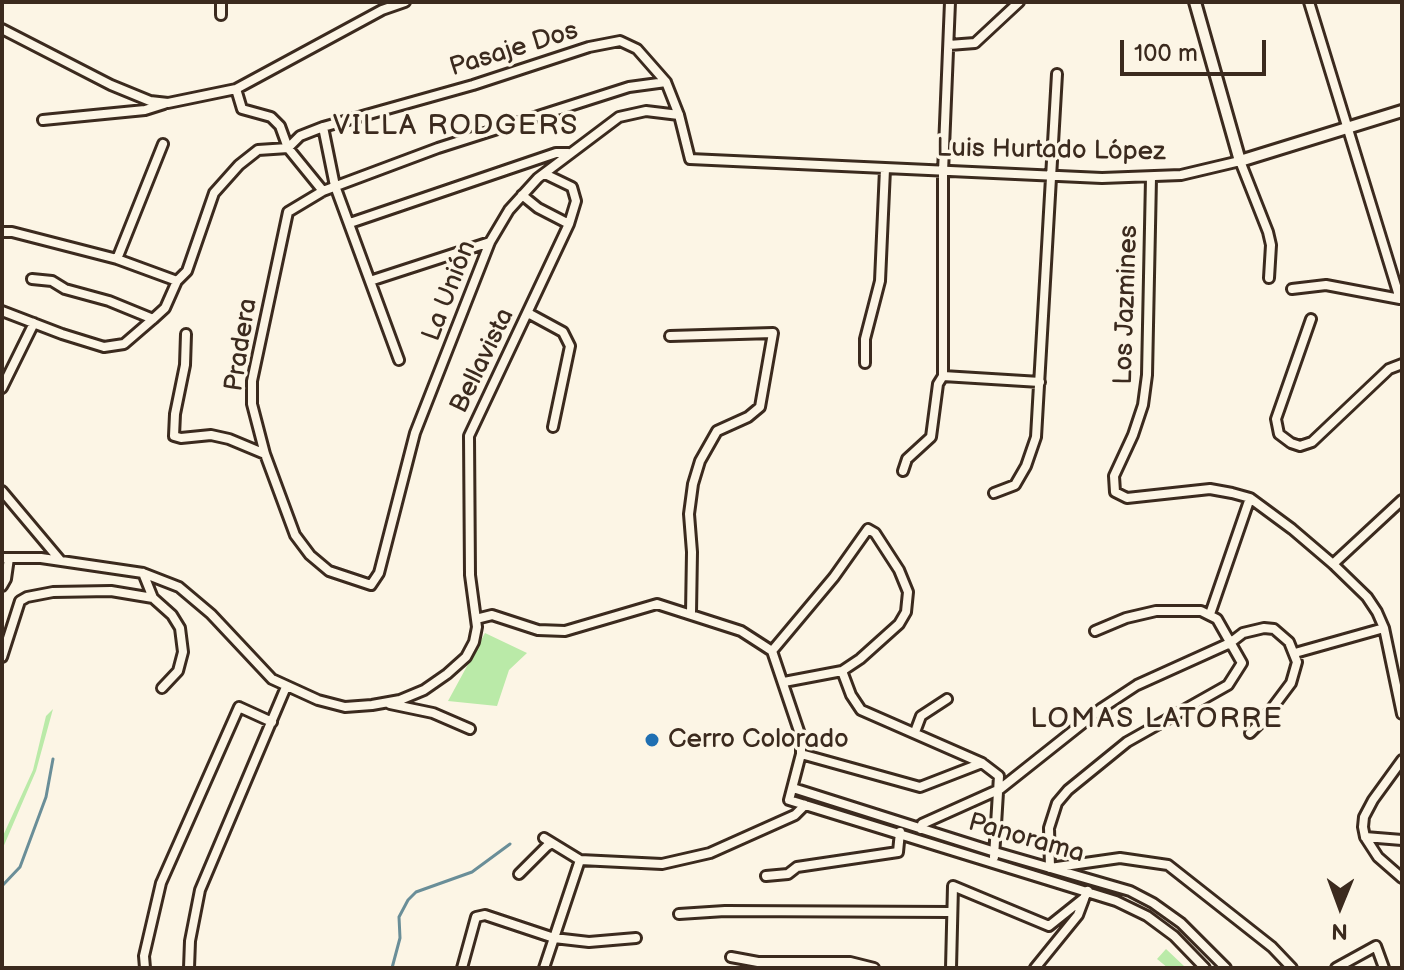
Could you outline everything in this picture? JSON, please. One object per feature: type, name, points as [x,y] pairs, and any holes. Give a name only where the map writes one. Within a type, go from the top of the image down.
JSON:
[{"type":"street","points":[[221,2],[221,15]]},
{"type":"street","points":[[43,120],[145,110],[236,89],[382,10],[405,2]]},
{"type":"street","points":[[903,471],[907,459],[931,437],[938,384],[943,376],[943,172],[950,2]]},
{"type":"street","points":[[949,45],[975,43],[1019,2]]},
{"type":"street","points":[[1195,2],[1240,161],[1268,232],[1271,245],[1269,278]]},
{"type":"street","points":[[1292,289],[1326,285],[1400,299],[1309,2]]},
{"type":"street","points":[[2,29],[111,85],[150,101],[168,103]]},
{"type":"street","name":"Pasaje Dos","points":[[2,311],[104,347],[124,344],[165,308],[177,281],[187,271],[214,193],[239,165],[258,150],[288,148],[300,136],[323,127],[610,42],[628,43],[637,49],[666,82],[679,115],[690,159]]},
{"type":"street","points":[[994,493],[1015,485],[1026,466],[1036,437],[1057,74]]},
{"type":"street","name":"Pradera","points":[[371,585],[329,571],[310,555],[295,535],[265,454],[252,404],[252,381],[288,212],[323,191],[438,148],[614,92],[666,82]]},
{"type":"street","points":[[236,89],[242,109],[271,117],[280,126],[288,148],[323,191]]},
{"type":"street","name":"La Unión","points":[[371,585],[379,573],[415,433],[490,242],[509,210],[568,153],[619,117],[646,111],[679,115]]},
{"type":"street","name":"Luis Hurtado López","points":[[690,159],[1049,177],[1151,178],[1181,175],[1240,161],[1402,111]]},
{"type":"street","points":[[323,127],[335,186],[399,360]]},
{"type":"street","points":[[117,259],[163,144]]},
{"type":"street","points":[[350,223],[556,153],[568,153]]},
{"type":"street","points":[[865,363],[865,339],[880,281],[885,169]]},
{"type":"street","name":"Bellavista","points":[[476,619],[470,575],[469,436],[574,211],[575,193],[572,187],[545,174]]},
{"type":"street","name":"Los Jazmines","points":[[1151,178],[1147,375],[1143,405],[1114,476],[1113,488],[1120,496],[1127,498],[1210,489],[1250,498],[1292,529],[1367,597],[1384,628],[1402,714]]},
{"type":"street","points":[[522,195],[538,208],[569,224]]},
{"type":"street","points":[[2,232],[117,259],[177,281]]},
{"type":"street","points":[[370,281],[490,242]]},
{"type":"street","points":[[32,279],[52,281],[65,289],[109,301],[153,319]]},
{"type":"street","points":[[528,313],[563,332],[570,346],[553,427]]},
{"type":"street","points":[[1311,319],[1276,419],[1279,434],[1291,443],[1300,446],[1312,442],[1389,369],[1402,364]]},
{"type":"street","points":[[2,388],[34,323]]},
{"type":"street","points":[[670,336],[773,333],[760,407],[757,412],[717,431],[700,461],[693,484],[689,514],[691,613]]},
{"type":"street","points":[[186,334],[185,365],[174,436],[211,435],[265,454]]},
{"type":"street","points":[[943,376],[1040,382]]},
{"type":"street","points":[[2,491],[60,560]]},
{"type":"street","points":[[1210,614],[1250,498]]},
{"type":"street","points":[[1333,564],[1402,500]]},
{"type":"street","points":[[772,651],[834,577],[868,529],[875,533],[899,570],[908,592],[906,612],[899,624],[842,671],[784,682]]},
{"type":"street","points":[[2,586],[6,579],[4,556],[60,560],[143,573],[179,587],[211,614],[262,670],[286,687],[345,707],[386,703],[424,690],[466,657],[474,642],[476,619],[492,615],[550,632],[565,631],[657,604],[691,613],[741,631],[772,651],[801,737],[801,754],[789,800],[900,832],[1147,916],[1174,936],[1205,968]]},
{"type":"street","points":[[143,573],[153,598],[172,615],[180,628],[183,652],[178,671],[162,688]]},
{"type":"street","points":[[2,657],[20,601],[27,597],[53,592],[111,591],[153,598]]},
{"type":"street","points":[[1095,631],[1139,614],[1156,611],[1187,610],[1210,614],[1223,628],[1242,663],[1228,685],[1127,742],[1068,790],[1057,803],[1049,828],[1050,868],[1120,858],[1168,865],[1272,947],[1292,968]]},
{"type":"street","points":[[1295,653],[1384,628]]},
{"type":"street","points":[[921,829],[922,824],[1000,789],[1102,708],[1137,685],[1253,630],[1274,629],[1289,642],[1297,662],[1291,683],[1250,733]]},
{"type":"street","points":[[842,671],[851,695],[861,710],[982,763],[999,776],[992,863]]},
{"type":"street","points":[[189,968],[190,941],[200,890],[286,687]]},
{"type":"street","points":[[915,732],[921,716],[947,699]]},
{"type":"street","points":[[386,703],[433,713],[470,729]]},
{"type":"street","points":[[145,968],[144,956],[161,883],[239,707],[272,722]]},
{"type":"street","points":[[801,754],[920,787],[982,763]]},
{"type":"street","points":[[1402,760],[1364,817],[1365,837],[1378,857],[1402,878]]},
{"type":"street","name":"Panorama","points":[[793,788],[1130,891],[1181,923],[1226,968]]},
{"type":"street","points":[[519,874],[547,846],[548,841],[580,860],[662,864],[710,853],[795,815],[805,805]]},
{"type":"street","points":[[766,876],[788,874],[797,867],[898,852],[900,832]]},
{"type":"street","points":[[1365,837],[1402,840]]},
{"type":"street","points":[[544,968],[580,860]]},
{"type":"street","points":[[951,968],[953,886],[1049,926],[1086,895]]},
{"type":"street","points":[[1035,968],[1078,915],[1086,895]]},
{"type":"street","points":[[679,914],[725,911],[951,912]]},
{"type":"street","points":[[462,968],[476,917],[485,915],[554,938],[589,942],[636,938]]},
{"type":"street","points":[[1336,968],[1376,946],[1384,968]]},
{"type":"street","points":[[731,957],[758,962],[850,962],[874,968]]},
{"type":"green space","points":[[485,633],[527,653],[509,670],[497,706],[448,701]]},
{"type":"green space","points":[[53,709],[36,771],[2,850],[2,838],[33,770],[46,716]]},
{"type":"green space","points":[[1166,949],[1184,966],[1182,968],[1168,968],[1157,959]]},
{"type":"waterway","points":[[2,886],[20,867],[46,797],[53,759]]},
{"type":"waterway","points":[[392,968],[400,938],[399,917],[408,900],[416,892],[472,872],[510,844]]},
{"type":"place","name":"Cerro Colorado","points":[[652,740]]},
{"type":"district","name":"VILLA RODGERS","points":[[456,127]]},
{"type":"district","name":"LOMAS LATORRE","points":[[1157,720]]}]
